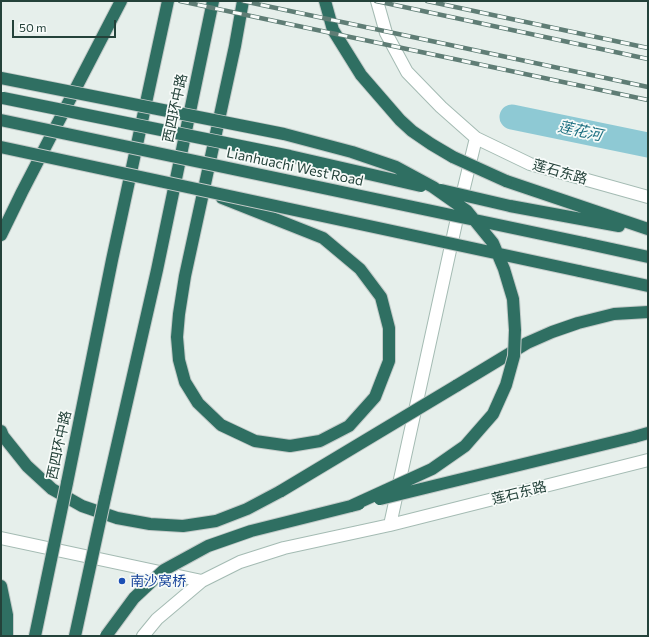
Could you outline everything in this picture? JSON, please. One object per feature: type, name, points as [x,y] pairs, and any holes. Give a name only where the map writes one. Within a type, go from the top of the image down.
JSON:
[{"type":"highway","points":[[3,231],[121,1]]},
{"type":"highway","name":"西四环中路","points":[[35,636],[112,260],[168,1]]},
{"type":"highway","name":"西四环中路","points":[[75,636],[104,498],[157,270],[213,1]]},
{"type":"highway","points":[[205,191],[323,238],[360,269],[381,297],[389,328],[388,361],[375,397],[349,426],[320,441],[290,446],[255,441],[221,425],[198,403],[185,382],[179,360],[179,314],[243,1]]},
{"type":"highway","points":[[325,1],[333,30],[361,75],[400,120],[412,131],[453,158],[506,181],[648,230]]},
{"type":"highway","points":[[1,78],[284,134],[352,152],[396,167],[433,187],[467,211],[493,243],[504,269],[513,299],[515,330],[514,356],[506,385],[493,414],[465,446],[432,469],[351,506]]},
{"type":"highway","points":[[1,98],[290,156],[510,206],[648,230]]},
{"type":"highway","name":"Lianhuachi West Road","points":[[1,120],[648,257]]},
{"type":"highway","points":[[1,147],[648,286]]},
{"type":"highway","points":[[1,431],[3,436],[27,466],[52,489],[82,506],[116,518],[150,524],[183,526],[216,520],[248,509],[281,491],[528,343],[552,332],[578,323],[614,314],[648,312]]},
{"type":"highway","points":[[106,636],[134,598],[164,570],[208,546],[251,531],[648,433]]},
{"type":"highway","points":[[1,586],[7,615],[7,636]]},
{"type":"street","points":[[143,636],[157,619],[202,581],[240,562],[284,548],[390,525],[476,138],[441,107],[407,72],[386,33],[376,1]]},
{"type":"street","name":"莲石东路","points":[[476,138],[530,164],[648,197]]},
{"type":"street","name":"莲石东路","points":[[390,525],[648,460]]},
{"type":"street","points":[[1,538],[202,581]]},
{"type":"waterway","name":"莲花河","points":[[512,117],[648,145]]},
{"type":"railway","points":[[180,1],[648,100]]},
{"type":"railway","points":[[243,1],[648,87]]},
{"type":"railway","points":[[376,1],[648,59]]},
{"type":"railway","points":[[427,1],[648,48]]},
{"type":"place","name":"南沙窝桥","points":[[122,581]]}]
